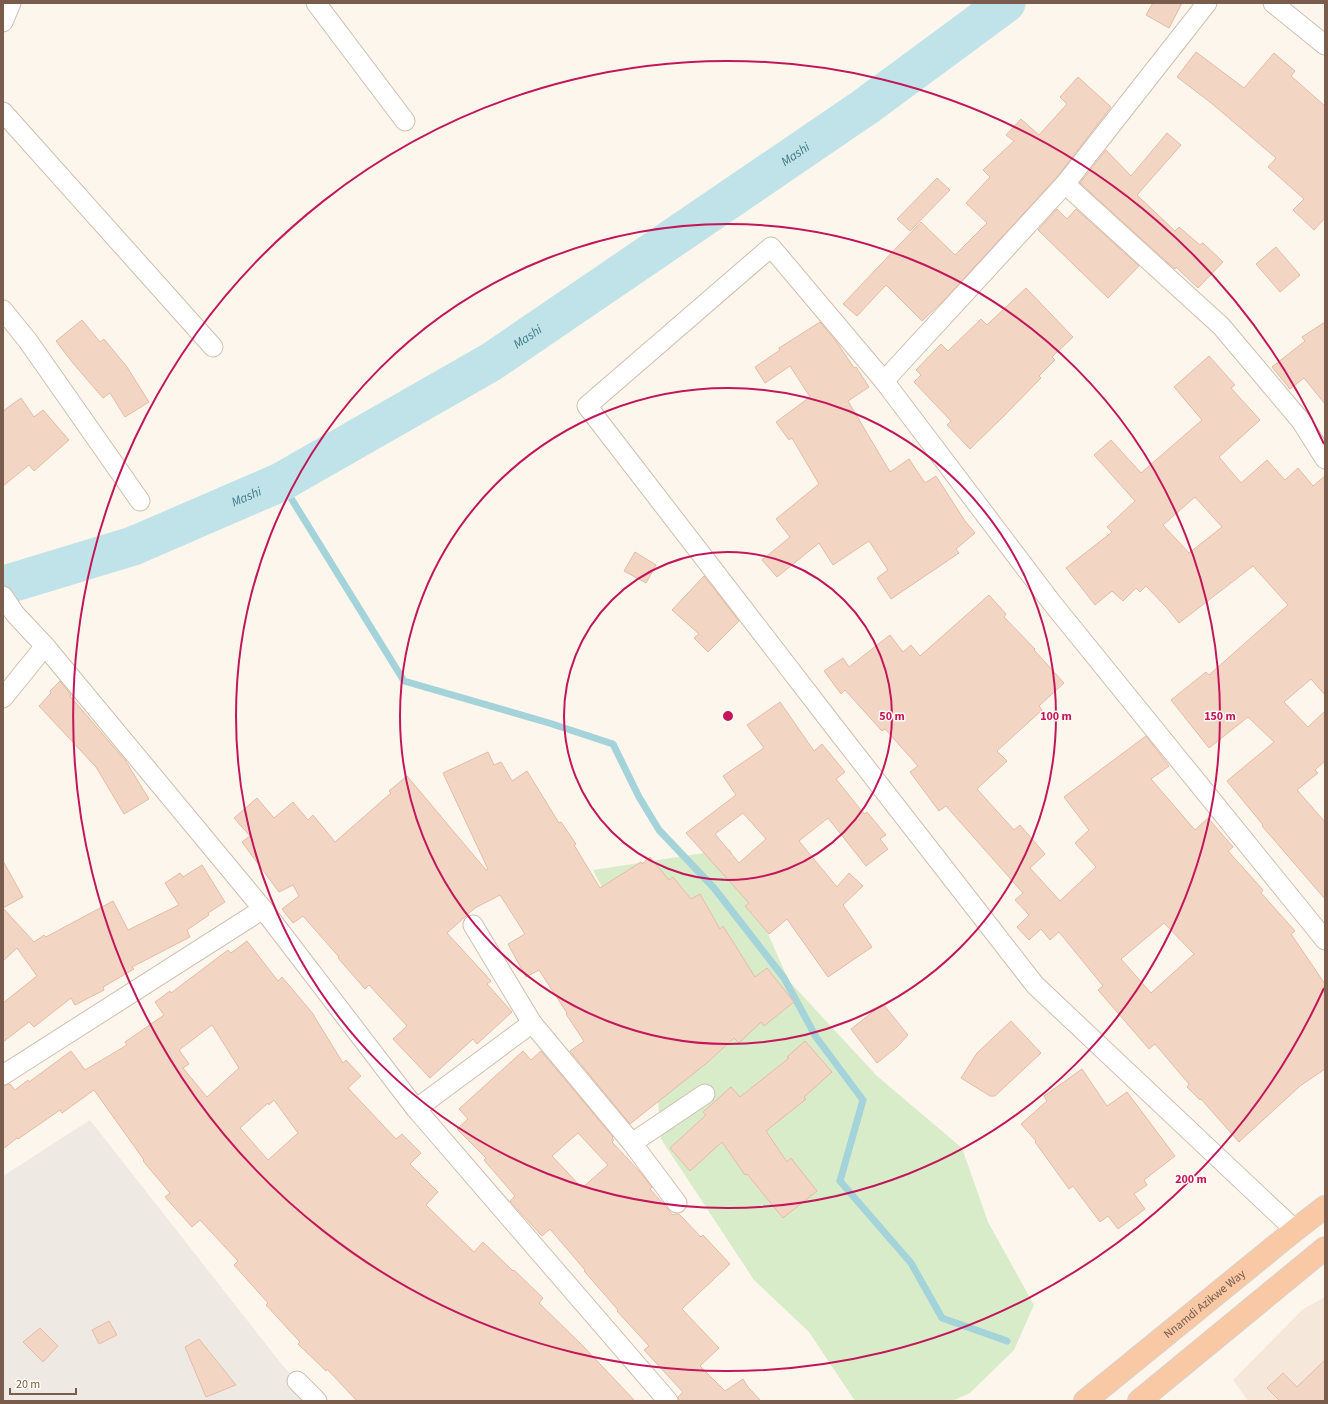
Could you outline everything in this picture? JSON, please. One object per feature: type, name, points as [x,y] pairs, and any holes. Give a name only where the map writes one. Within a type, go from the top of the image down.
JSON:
[{"type":"highway","name":"Nnamdi Azikwe Way","points":[[1085,1401],[1325,1207]]},
{"type":"highway","points":[[1139,1401],[1325,1250]]},
{"type":"street","points":[[3,22],[11,3]]},
{"type":"street","points":[[316,3],[405,121]]},
{"type":"street","points":[[884,381],[1065,184],[1206,3]]},
{"type":"street","points":[[1273,3],[1325,45]]},
{"type":"street","points":[[3,112],[213,347]]},
{"type":"street","points":[[1065,184],[1221,326],[1301,421],[1325,459]]},
{"type":"street","points":[[1295,1230],[1034,985],[587,406],[771,247],[884,381],[1052,604],[1325,940]]},
{"type":"street","points":[[3,310],[28,341],[140,500]]},
{"type":"street","points":[[3,596],[16,614],[45,646],[263,909],[416,1109],[668,1401]]},
{"type":"street","points":[[3,698],[45,646]]},
{"type":"street","points":[[3,1074],[263,909]]},
{"type":"street","points":[[473,925],[532,1023],[632,1143],[677,1203]]},
{"type":"street","points":[[416,1109],[532,1023]]},
{"type":"street","points":[[632,1143],[705,1094]]},
{"type":"street","points":[[297,1381],[317,1401]]},
{"type":"shaded area","points":[[90,1120],[283,1366],[318,1401],[3,1401],[3,1176]]},
{"type":"shaded area","points":[[1325,1297],[1325,1401],[1248,1401],[1233,1380],[1303,1309]]},
{"type":"green space","points":[[730,849],[789,981],[877,1076],[962,1148],[988,1222],[1034,1305],[1014,1350],[970,1393],[952,1401],[855,1401],[809,1332],[754,1280],[661,1139],[648,976],[593,870]]},
{"type":"building","points":[[1153,3],[1182,3],[1169,28],[1146,15]]},
{"type":"building","points":[[1196,52],[1244,88],[1274,53],[1295,71],[1291,76],[1325,106],[1325,218],[1314,230],[1293,210],[1304,199],[1268,167],[1276,158],[1210,102],[1177,77]]},
{"type":"building","points":[[1078,77],[1111,107],[1057,177],[946,298],[922,321],[886,285],[857,316],[843,304],[921,222],[955,255],[987,223],[966,203],[990,177],[983,170],[1014,141],[1006,135],[1021,119],[1039,135],[1067,104],[1060,97]]},
{"type":"building","points":[[1167,133],[1181,145],[1137,195],[1175,231],[1179,227],[1200,245],[1203,243],[1223,262],[1198,288],[1080,183],[1106,150],[1131,176]]},
{"type":"building","points":[[937,178],[950,190],[910,231],[897,219]]},
{"type":"building","points":[[1057,209],[1067,219],[1076,209],[1139,266],[1108,298],[1038,230]]},
{"type":"building","points":[[1276,247],[1300,275],[1280,292],[1256,264]]},
{"type":"building","points":[[1026,288],[1073,337],[1052,357],[1055,360],[1039,376],[1041,378],[970,449],[947,425],[951,421],[914,382],[921,375],[916,370],[941,344],[948,351],[981,319],[987,325]]},
{"type":"building","points":[[82,320],[100,342],[104,339],[127,367],[149,402],[125,417],[110,393],[103,398],[56,341]]},
{"type":"building","points":[[820,322],[836,341],[854,368],[856,367],[869,387],[848,401],[890,472],[909,459],[925,483],[936,476],[965,521],[975,533],[956,549],[959,553],[891,599],[877,578],[888,570],[869,541],[833,565],[819,543],[777,577],[762,560],[790,537],[776,519],[819,484],[792,438],[789,440],[776,422],[810,397],[790,366],[765,383],[755,367],[780,350],[779,348]]},
{"type":"building","points":[[1325,322],[1325,404],[1304,378],[1290,389],[1272,367],[1305,341],[1302,337]]},
{"type":"building","points":[[1209,356],[1235,385],[1231,388],[1260,420],[1219,457],[1241,483],[1267,460],[1285,480],[1298,468],[1313,486],[1325,476],[1325,695],[1311,679],[1284,702],[1308,727],[1325,711],[1325,761],[1315,770],[1318,773],[1297,790],[1325,822],[1325,899],[1262,826],[1263,825],[1227,781],[1274,742],[1248,717],[1209,748],[1171,700],[1206,672],[1209,675],[1288,605],[1253,566],[1179,623],[1146,586],[1140,592],[1136,588],[1123,601],[1112,591],[1095,605],[1066,568],[1112,532],[1107,527],[1135,501],[1094,455],[1111,440],[1141,473],[1202,420],[1174,387]],"holes":[[[1195,497],[1222,527],[1189,553],[1163,525]]]},
{"type":"building","points":[[21,398],[34,417],[43,410],[69,440],[34,471],[29,465],[3,486],[3,411]]},
{"type":"building","points":[[635,552],[656,565],[646,583],[624,571]]},
{"type":"building","points":[[704,576],[739,621],[708,652],[694,638],[699,634],[672,610]]},
{"type":"building","points":[[989,595],[1006,614],[1004,617],[1035,649],[1034,650],[1064,683],[1039,706],[1042,710],[997,751],[1007,761],[977,789],[1014,830],[1020,825],[1045,854],[1030,868],[1060,901],[1096,867],[1075,843],[1089,830],[1064,797],[1146,736],[1169,766],[1151,779],[1195,830],[1208,818],[1233,847],[1228,851],[1263,890],[1261,893],[1295,931],[1291,934],[1325,984],[1325,1069],[1300,1086],[1239,1142],[1201,1099],[1200,1100],[1187,1087],[1189,1084],[1155,1044],[1149,1049],[1098,990],[1103,986],[1059,932],[1050,940],[1041,929],[1029,940],[1017,927],[1029,915],[1015,900],[1023,893],[946,806],[939,811],[910,772],[918,766],[885,729],[882,731],[845,690],[841,694],[824,671],[843,658],[849,667],[890,635],[903,652],[911,645],[920,656]],"holes":[[[1164,923],[1194,954],[1151,993],[1121,959]]]},
{"type":"building","points":[[60,681],[71,695],[70,696],[125,760],[149,799],[124,814],[96,767],[39,706],[51,693],[50,691]]},
{"type":"building","points":[[780,702],[814,751],[822,744],[845,772],[836,779],[864,814],[867,812],[886,835],[880,839],[888,849],[866,866],[828,818],[799,841],[837,887],[849,873],[863,886],[843,905],[872,947],[828,977],[787,919],[769,934],[745,906],[749,903],[686,833],[736,795],[723,776],[764,748],[747,725]],"holes":[[[743,813],[766,839],[739,863],[715,834]]]},
{"type":"building","points":[[488,752],[494,765],[501,762],[512,781],[527,771],[559,823],[561,822],[576,844],[574,845],[600,888],[641,862],[642,864],[650,857],[669,880],[673,877],[691,899],[700,894],[720,929],[723,926],[755,977],[767,968],[794,1002],[764,1026],[761,1022],[739,1043],[734,1038],[708,1062],[630,1124],[570,1051],[584,1041],[539,970],[526,977],[508,944],[525,934],[500,895],[475,908],[447,933],[491,981],[487,984],[512,1012],[477,1044],[473,1039],[430,1078],[393,1039],[407,1026],[369,985],[365,989],[303,916],[293,923],[282,909],[299,896],[293,885],[279,892],[242,842],[250,836],[234,818],[257,798],[274,818],[293,802],[308,820],[313,815],[335,842],[391,793],[389,791],[407,776],[486,870],[488,869],[443,773]]},
{"type":"building","points":[[3,861],[23,897],[3,908]]},
{"type":"building","points":[[202,865],[225,902],[208,913],[209,915],[187,930],[190,937],[132,967],[134,969],[103,987],[104,990],[75,1005],[71,998],[34,1027],[29,1022],[3,1042],[3,1003],[37,976],[17,948],[3,961],[3,908],[34,942],[44,935],[46,937],[113,901],[128,930],[179,905],[165,883],[180,873],[183,877]]},
{"type":"building","points":[[247,941],[278,981],[282,977],[314,1015],[343,1063],[346,1060],[361,1076],[348,1088],[396,1139],[402,1134],[421,1153],[410,1164],[438,1192],[426,1205],[474,1252],[483,1242],[513,1271],[514,1270],[543,1298],[539,1303],[582,1345],[635,1401],[357,1401],[327,1369],[326,1371],[298,1344],[300,1342],[266,1305],[268,1303],[234,1265],[238,1261],[200,1220],[192,1227],[165,1197],[170,1193],[143,1161],[144,1160],[94,1090],[62,1113],[60,1110],[3,1149],[3,1086],[10,1084],[15,1090],[28,1080],[29,1082],[71,1051],[85,1070],[127,1045],[125,1042],[164,1015],[155,1002],[170,991],[171,993],[228,950],[231,953]],"holes":[[[212,1025],[239,1068],[207,1097],[183,1068],[189,1064],[179,1050]],[[274,1100],[298,1133],[268,1160],[240,1128],[268,1103],[269,1105]]]},
{"type":"building","points":[[883,1004],[908,1035],[897,1047],[877,1063],[851,1029]]},
{"type":"building","points":[[1011,1021],[1041,1053],[995,1096],[990,1096],[961,1078],[977,1053]]},
{"type":"building","points":[[805,1041],[832,1072],[804,1097],[806,1099],[766,1131],[787,1162],[791,1158],[817,1191],[783,1218],[747,1174],[745,1175],[722,1142],[690,1171],[670,1148],[706,1115],[703,1112],[731,1087],[740,1097],[789,1058],[787,1057]]},
{"type":"building","points":[[523,1051],[531,1060],[541,1051],[613,1137],[612,1138],[614,1140],[612,1142],[640,1172],[652,1187],[650,1189],[673,1215],[679,1214],[701,1237],[703,1235],[730,1264],[682,1309],[719,1348],[700,1366],[725,1391],[743,1379],[761,1401],[679,1401],[678,1397],[683,1392],[644,1350],[649,1346],[617,1311],[618,1310],[584,1271],[585,1270],[550,1229],[542,1236],[510,1201],[515,1196],[484,1160],[486,1158],[457,1129],[468,1119],[459,1109]],"holes":[[[578,1133],[608,1165],[582,1188],[552,1156]]]},
{"type":"building","points":[[1082,1069],[1107,1106],[1127,1092],[1175,1156],[1144,1180],[1147,1185],[1134,1194],[1145,1209],[1118,1229],[1108,1216],[1100,1222],[1073,1186],[1069,1189],[1035,1142],[1036,1141],[1021,1124],[1047,1101],[1044,1096]]},
{"type":"building","points":[[109,1321],[117,1335],[99,1344],[92,1330]]},
{"type":"building","points":[[40,1328],[58,1346],[43,1362],[23,1342]]},
{"type":"building","points":[[199,1339],[236,1385],[206,1397],[185,1347]]},
{"type":"building","points":[[1325,1360],[1325,1401],[1280,1401],[1267,1388],[1283,1373],[1297,1387]]},
{"type":"waterway","name":"Mashi","points":[[3,587],[11,583],[133,546],[281,482],[491,362],[865,107],[1006,3]]},
{"type":"waterway","points":[[281,482],[404,681],[549,723],[613,744],[639,797],[659,830],[714,888],[784,978],[816,1037],[863,1100],[840,1181],[911,1263],[942,1318],[1007,1341]]}]
